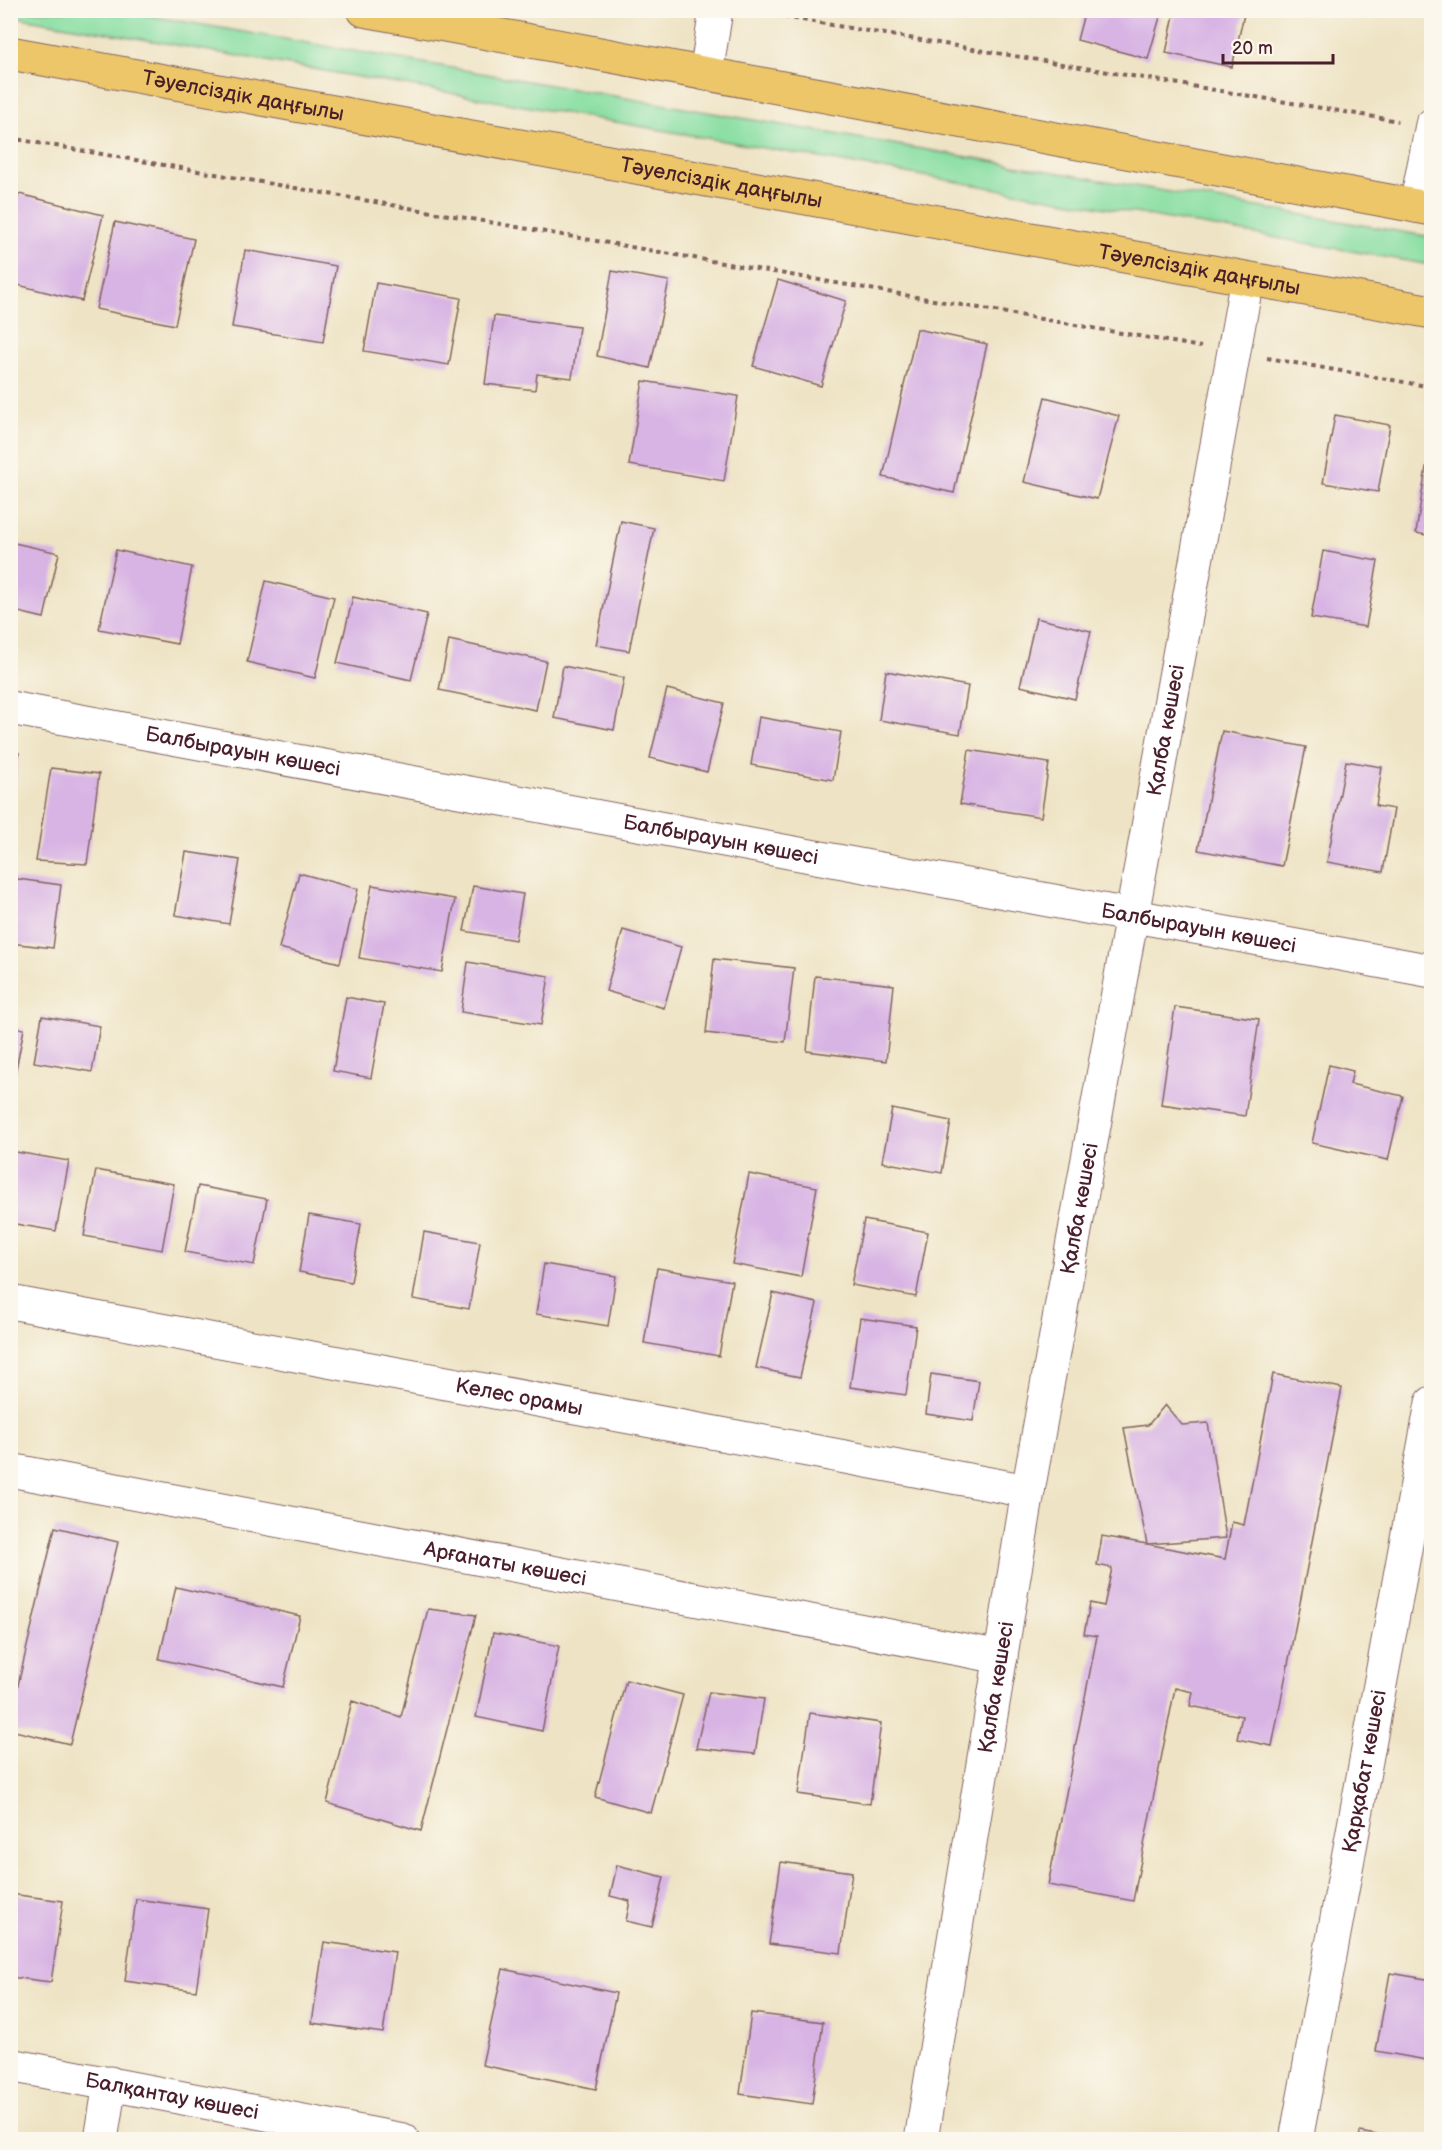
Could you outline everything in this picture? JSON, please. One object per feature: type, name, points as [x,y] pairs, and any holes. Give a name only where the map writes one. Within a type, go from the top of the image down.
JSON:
[{"type":"main road","points":[[364,10],[1424,208]]},
{"type":"main road","name":"Тәуелсіздік даңғылы","points":[[10,54],[1431,312]]},
{"type":"street","points":[[706,74],[716,10]]},
{"type":"street","points":[[1424,208],[1431,126]]},
{"type":"street","name":"Қалба көшесі","points":[[921,2139],[1028,1491],[1247,279]]},
{"type":"street","name":"Балбырауын көшесі","points":[[10,708],[1431,971]]},
{"type":"street","name":"Келес орамы","points":[[10,1302],[1028,1491]]},
{"type":"street","name":"Қарқабат көшесі","points":[[1296,2139],[1431,1403]]},
{"type":"street","name":"Арғанаты көшесі","points":[[10,1470],[1001,1657]]},
{"type":"street","name":"Балқантау көшесі","points":[[10,2065],[403,2139]]},
{"type":"street","points":[[101,2139],[110,2084]]},
{"type":"path","points":[[746,10],[1431,126]]},
{"type":"path","points":[[10,138],[1431,387]]},
{"type":"green space","points":[[10,11],[122,11],[1431,237],[1431,265],[11,16]]},
{"type":"building","points":[[1085,10],[1162,10],[1148,59],[1077,40]]},
{"type":"building","points":[[1175,10],[1245,10],[1232,67],[1166,53]]},
{"type":"building","points":[[19,194],[103,215],[82,301],[10,283],[10,228]]},
{"type":"building","points":[[115,222],[194,239],[175,325],[96,309]]},
{"type":"building","points":[[245,250],[336,266],[323,342],[232,327]]},
{"type":"building","points":[[612,271],[669,281],[650,368],[597,356]]},
{"type":"building","points":[[778,280],[846,301],[821,386],[753,366]]},
{"type":"building","points":[[376,283],[461,298],[449,365],[364,351]]},
{"type":"building","points":[[494,316],[579,327],[572,378],[537,374],[535,390],[485,384]]},
{"type":"building","points":[[917,329],[987,344],[954,493],[883,477]]},
{"type":"building","points":[[643,381],[738,396],[724,481],[629,465]]},
{"type":"building","points":[[1045,397],[1119,416],[1097,499],[1024,482]]},
{"type":"building","points":[[1335,415],[1390,425],[1378,492],[1323,483]]},
{"type":"building","points":[[1426,467],[1432,468],[1432,536],[1416,533]]},
{"type":"building","points":[[621,521],[654,528],[629,651],[596,645]]},
{"type":"building","points":[[10,542],[59,553],[44,618],[10,610]]},
{"type":"building","points":[[116,550],[192,567],[177,644],[99,629]]},
{"type":"building","points":[[1323,551],[1378,561],[1366,627],[1311,618]]},
{"type":"building","points":[[266,581],[334,597],[315,678],[247,662]]},
{"type":"building","points":[[353,597],[427,614],[411,680],[337,663]]},
{"type":"building","points":[[1036,618],[1091,631],[1075,699],[1020,686]]},
{"type":"building","points":[[449,640],[546,661],[536,710],[439,690]]},
{"type":"building","points":[[563,666],[624,678],[614,730],[554,718]]},
{"type":"building","points":[[886,671],[968,686],[960,734],[879,720]]},
{"type":"building","points":[[667,689],[724,703],[707,772],[650,758]]},
{"type":"building","points":[[759,717],[841,732],[833,780],[751,765]]},
{"type":"building","points":[[1222,731],[1306,747],[1282,866],[1198,850]]},
{"type":"building","points":[[969,750],[1049,763],[1041,817],[960,804]]},
{"type":"building","points":[[10,752],[19,753],[12,807],[10,807]]},
{"type":"building","points":[[1346,761],[1382,767],[1376,806],[1394,809],[1383,872],[1327,862]]},
{"type":"building","points":[[51,768],[99,774],[87,864],[36,861]]},
{"type":"building","points":[[186,852],[240,860],[229,924],[175,915]]},
{"type":"building","points":[[299,873],[358,889],[340,963],[279,948]]},
{"type":"building","points":[[10,878],[61,885],[53,948],[10,943]]},
{"type":"building","points":[[372,885],[455,899],[442,972],[359,958]]},
{"type":"building","points":[[473,886],[523,894],[515,940],[464,931]]},
{"type":"building","points":[[623,930],[681,947],[664,1008],[606,991]]},
{"type":"building","points":[[714,959],[794,968],[785,1042],[706,1033]]},
{"type":"building","points":[[468,962],[549,976],[541,1025],[461,1012]]},
{"type":"building","points":[[815,976],[894,985],[886,1061],[807,1051]]},
{"type":"building","points":[[346,997],[384,1004],[371,1078],[333,1071]]},
{"type":"building","points":[[1175,1007],[1259,1019],[1245,1116],[1161,1104]]},
{"type":"building","points":[[42,1016],[100,1026],[92,1072],[34,1062]]},
{"type":"building","points":[[10,1026],[24,1029],[15,1074],[10,1074]]},
{"type":"building","points":[[1329,1065],[1353,1071],[1350,1084],[1403,1096],[1388,1160],[1312,1143]]},
{"type":"building","points":[[892,1109],[951,1121],[942,1173],[882,1162]]},
{"type":"building","points":[[10,1151],[69,1161],[56,1231],[10,1223]]},
{"type":"building","points":[[96,1170],[174,1184],[162,1250],[84,1236]]},
{"type":"building","points":[[749,1174],[817,1187],[801,1277],[732,1264]]},
{"type":"building","points":[[198,1186],[267,1199],[254,1265],[185,1252]]},
{"type":"building","points":[[309,1215],[361,1224],[351,1282],[299,1272]]},
{"type":"building","points":[[864,1220],[928,1232],[916,1297],[851,1285]]},
{"type":"building","points":[[424,1232],[480,1242],[469,1309],[413,1299]]},
{"type":"building","points":[[544,1264],[616,1276],[608,1326],[536,1314]]},
{"type":"building","points":[[657,1268],[732,1281],[719,1356],[644,1343]]},
{"type":"building","points":[[773,1293],[817,1303],[800,1377],[756,1368]]},
{"type":"building","points":[[860,1318],[916,1326],[906,1395],[850,1387]]},
{"type":"building","points":[[931,1374],[979,1381],[973,1421],[926,1414]]},
{"type":"building","points":[[1273,1374],[1342,1388],[1272,1746],[1237,1739],[1242,1716],[1190,1706],[1193,1692],[1175,1688],[1133,1901],[1048,1885],[1097,1636],[1084,1634],[1090,1603],[1104,1606],[1112,1568],[1097,1565],[1102,1536],[1225,1559],[1232,1522],[1244,1525]]},
{"type":"building","points":[[1165,1405],[1182,1425],[1208,1423],[1226,1538],[1147,1544],[1124,1428],[1148,1425]]},
{"type":"building","points":[[55,1527],[118,1542],[70,1744],[10,1730],[10,1719]]},
{"type":"building","points":[[176,1587],[300,1616],[283,1687],[159,1659]]},
{"type":"building","points":[[428,1609],[476,1615],[421,1831],[327,1803],[352,1701],[401,1717]]},
{"type":"building","points":[[493,1633],[559,1646],[542,1731],[476,1717]]},
{"type":"building","points":[[626,1680],[683,1695],[651,1813],[595,1797]]},
{"type":"building","points":[[709,1692],[764,1699],[755,1754],[696,1748]]},
{"type":"building","points":[[810,1713],[881,1723],[870,1804],[798,1794]]},
{"type":"building","points":[[781,1862],[852,1872],[841,1953],[769,1944]]},
{"type":"building","points":[[617,1865],[664,1877],[652,1927],[626,1921],[630,1901],[610,1896]]},
{"type":"building","points":[[10,1894],[63,1901],[51,1982],[10,1977]]},
{"type":"building","points":[[136,1899],[208,1909],[196,1991],[125,1981]]},
{"type":"building","points":[[324,1942],[395,1952],[383,2033],[312,2023]]},
{"type":"building","points":[[503,1969],[616,1993],[596,2089],[482,2065]]},
{"type":"building","points":[[1390,1973],[1432,1980],[1432,2061],[1376,2051]]},
{"type":"building","points":[[751,2013],[823,2022],[812,2104],[740,2094]]},
{"type":"building","points":[[1360,2132],[1395,2138],[1394,2140],[1359,2140]]}]
